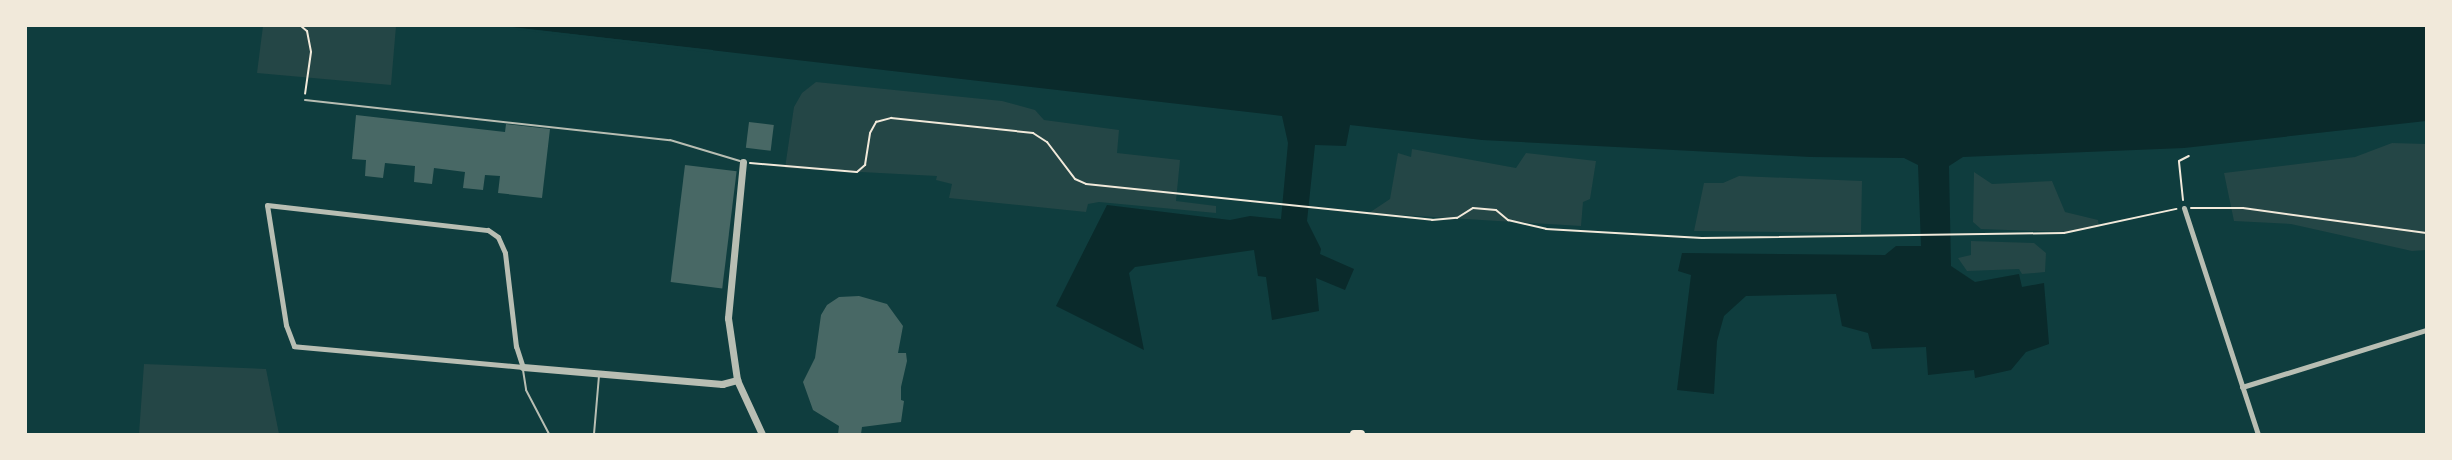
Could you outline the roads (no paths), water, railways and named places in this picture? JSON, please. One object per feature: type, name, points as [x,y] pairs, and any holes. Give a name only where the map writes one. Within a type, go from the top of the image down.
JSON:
[{"type":"main road","points":[[1354,435],[1361,435]]},
{"type":"street","points":[[743,162],[728,295],[729,336],[737,380],[762,435]]},
{"type":"street","points":[[523,367],[516,346],[505,253],[498,237],[488,230],[267,205],[286,325],[294,346],[523,367],[722,384],[737,380]]},
{"type":"street","points":[[2184,208],[2258,435]]},
{"type":"street","points":[[2242,387],[2427,330]]},
{"type":"lane","points":[[305,100],[670,140],[743,162]]},
{"type":"lane","points":[[523,367],[526,390],[549,435]]},
{"type":"lane","points":[[594,435],[599,373]]}]
